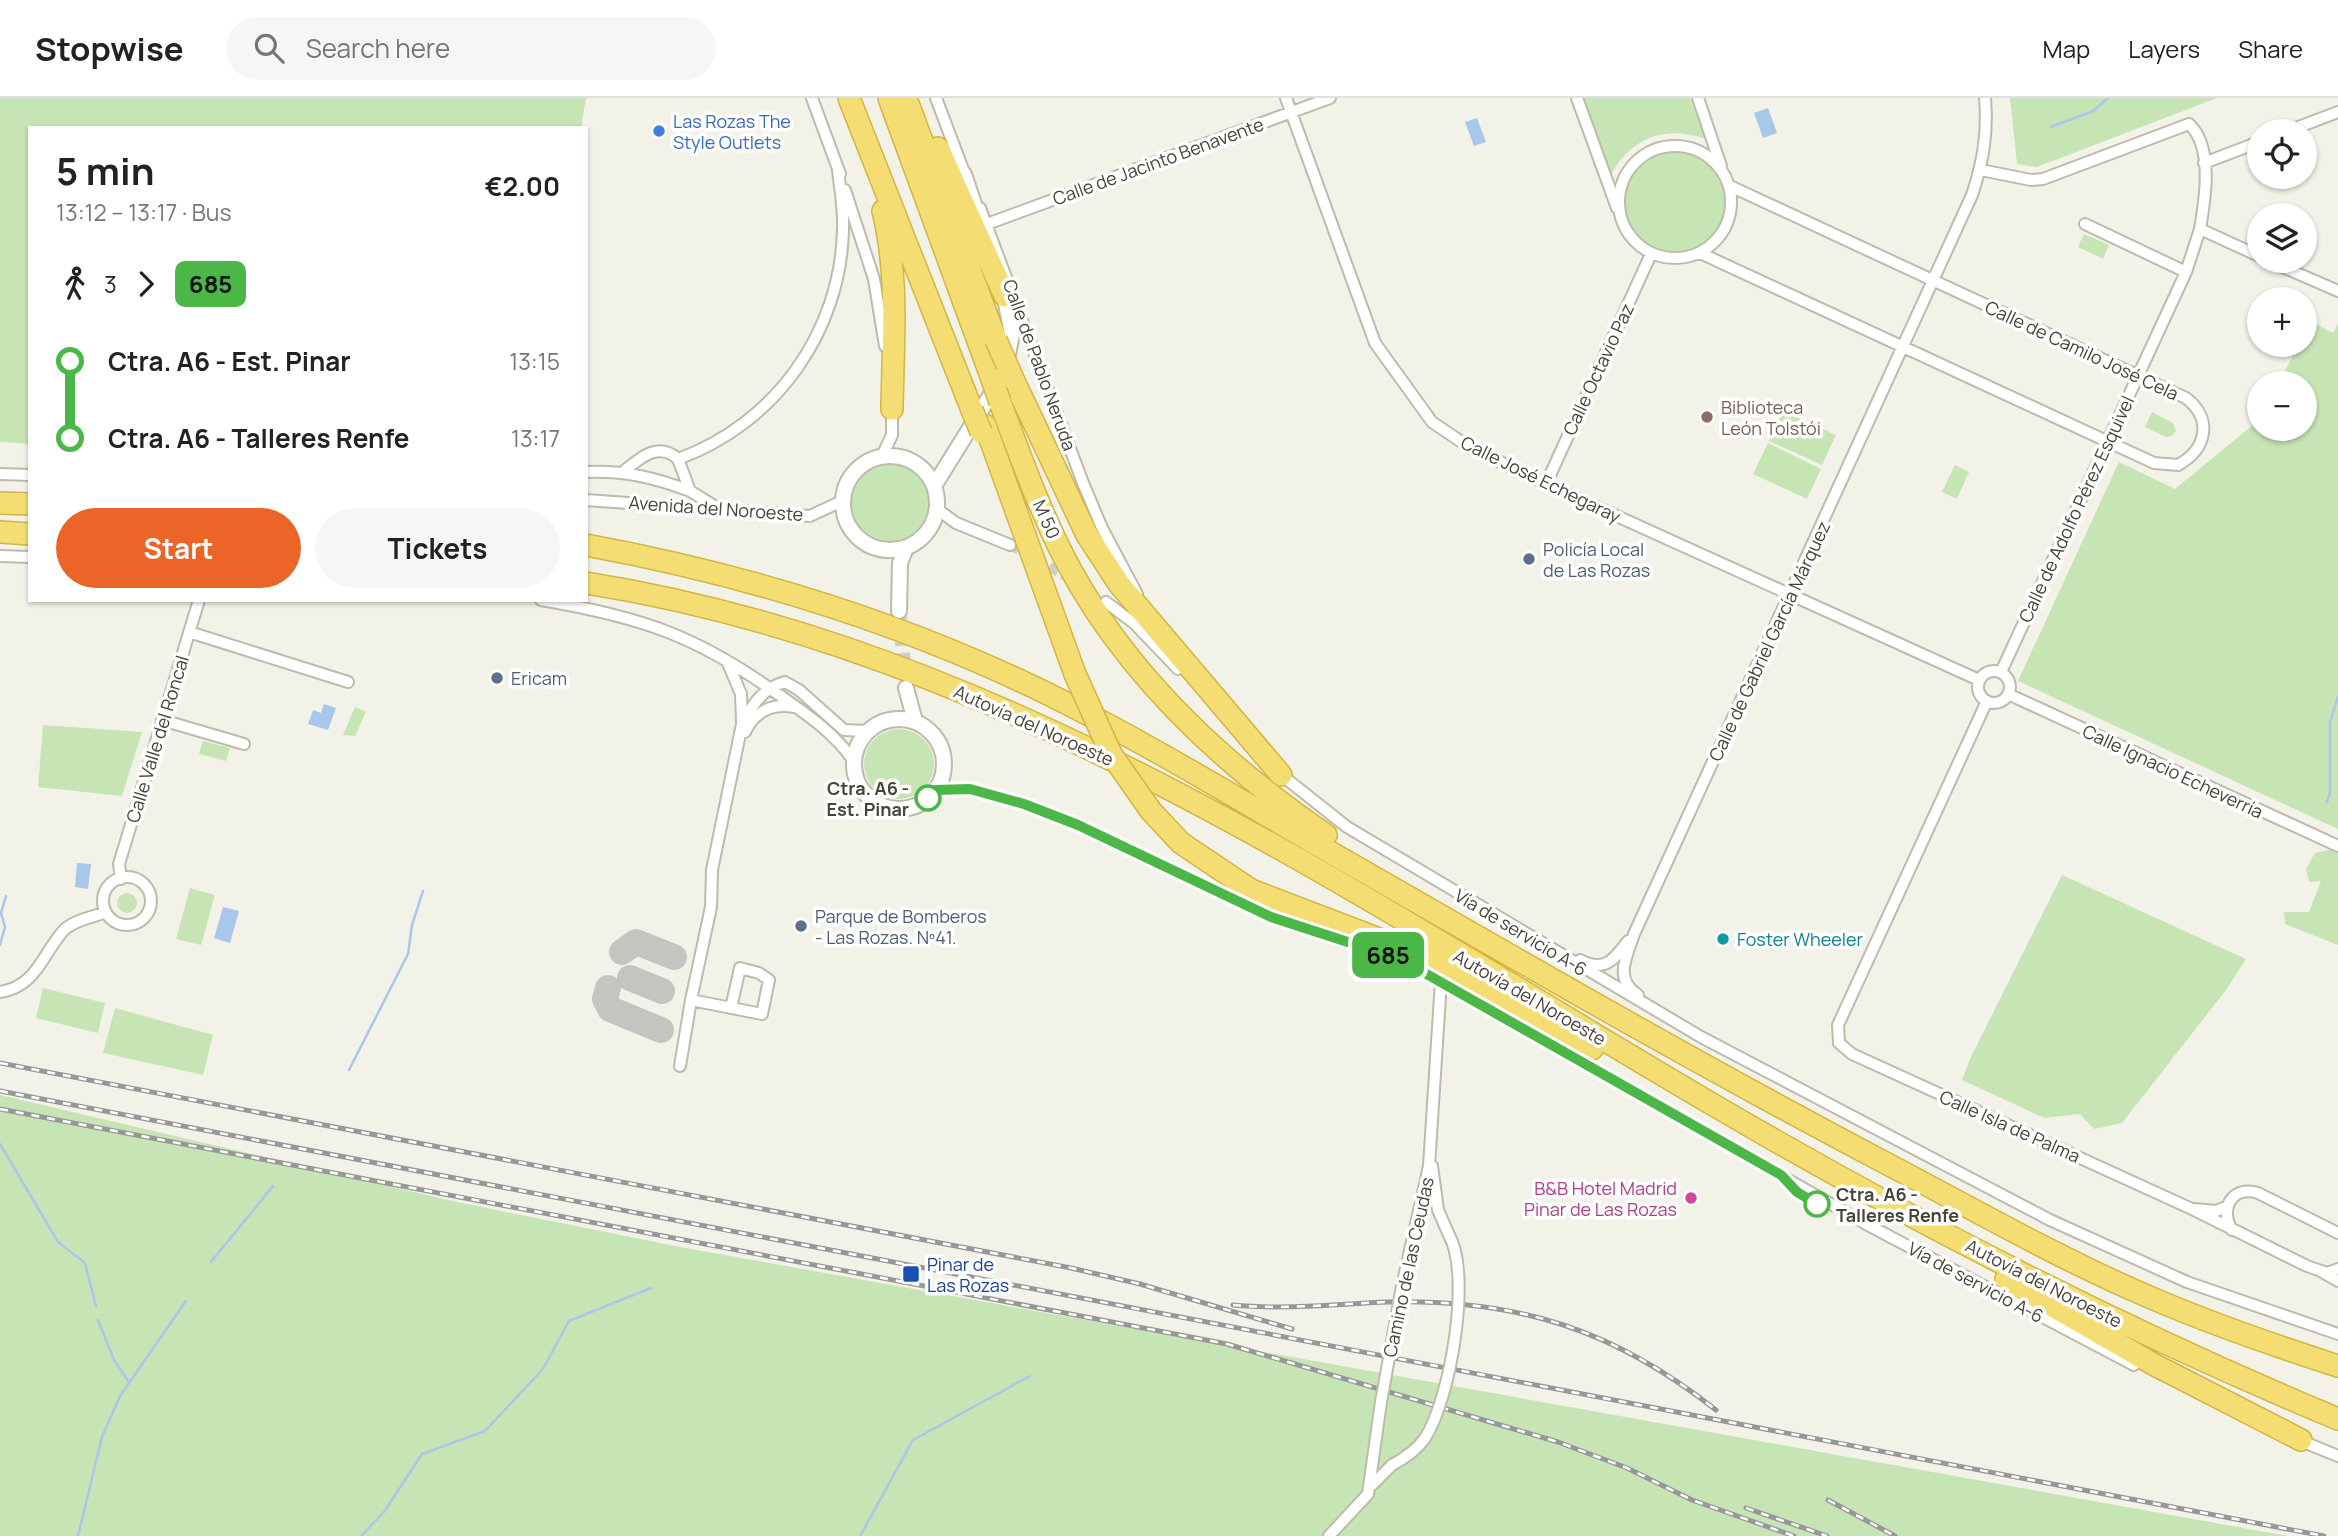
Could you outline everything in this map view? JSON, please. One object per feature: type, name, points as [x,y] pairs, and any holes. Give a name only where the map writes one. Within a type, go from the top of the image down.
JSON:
[{"type":"highway","points":[[841,98],[880,198],[889,236],[894,294],[892,409]]},
{"type":"highway","points":[[849,98],[979,417]]},
{"type":"highway","points":[[863,98],[1075,674],[1111,754],[1151,811],[1181,843],[1251,890],[1421,955],[1875,1209],[1993,1270],[2164,1353],[2214,1367]]},
{"type":"highway","name":"M 50","points":[[889,98],[1003,379],[1000,402],[1038,499],[1065,559],[1119,643],[1173,709],[1221,755],[1288,809],[1344,847],[1540,964],[1557,983]]},
{"type":"highway","points":[[906,98],[996,340],[1003,379],[1087,535],[1119,584],[1281,775]]},
{"type":"highway","points":[[916,98],[1005,296]]},
{"type":"highway","points":[[0,503],[28,505]]},
{"type":"highway","points":[[0,535],[28,535]]},
{"type":"highway","name":"Autovía del Noroeste","points":[[588,545],[683,564],[790,594],[863,618],[1008,675],[1173,761],[1718,1074],[2048,1249],[2153,1299],[2272,1345],[2338,1366]]},
{"type":"highway","name":"Autovía del Noroeste","points":[[588,583],[699,607],[789,632],[925,679],[1063,735],[1266,840],[1825,1168],[2057,1292],[2214,1367],[2338,1419]]},
{"type":"highway","points":[[1993,1270],[2153,1364],[2301,1440]]},
{"type":"street","points":[[812,98],[874,279],[892,409],[892,435],[882,456]]},
{"type":"street","name":"Calle de Pablo Neruda","points":[[936,98],[964,174],[987,224],[1102,528],[1155,627]]},
{"type":"street","name":"Calle José Echegaray","points":[[1286,98],[1375,343],[1419,409],[1432,422],[1469,447],[1546,484],[1979,681]]},
{"type":"street","name":"Calle de Jacinto Benavente","points":[[987,224],[1330,98]]},
{"type":"street","points":[[1577,98],[1627,233],[1651,254],[1675,259],[1700,253],[1716,242],[1731,213],[1730,186],[1698,98]]},
{"type":"street","name":"Calle de Gabriel García Márquez","points":[[1701,1037],[1630,989],[1624,981],[1622,971],[1634,933],[1934,281],[1981,170],[1987,123],[1985,98]]},
{"type":"street","points":[[2317,120],[2338,112]]},
{"type":"street","name":"Calle de Adolfo Pérez Esquivel","points":[[1981,170],[2031,180],[2043,178],[2189,124],[2196,131],[2204,163],[2205,184],[2200,229],[2186,272],[2001,672]]},
{"type":"street","points":[[1620,214],[1618,200],[1625,174],[1643,155],[1655,149],[1686,146],[1707,155],[1723,172]]},
{"type":"street","points":[[2204,163],[2247,147]]},
{"type":"street","points":[[678,459],[703,450],[757,415],[800,368],[828,315],[841,255],[844,227],[838,170]]},
{"type":"street","points":[[934,486],[997,386],[1006,366],[1012,334],[1005,296],[964,174]]},
{"type":"street","name":"Calle de Camilo José Cela","points":[[1700,253],[2107,442],[2168,466],[2188,460],[2203,439],[2205,428],[2201,412],[2194,404],[1730,186]]},
{"type":"street","points":[[2085,224],[2186,272]]},
{"type":"street","points":[[2200,229],[2247,251]]},
{"type":"street","name":"Calle Octavio Paz","points":[[1546,484],[1651,254]]},
{"type":"street","points":[[2297,273],[2338,291]]},
{"type":"street","points":[[623,472],[650,451],[663,450],[678,459],[691,491]]},
{"type":"street","points":[[882,456],[901,457],[917,464],[934,486],[937,509],[928,533],[906,548],[882,551],[857,539],[844,515],[842,501],[846,485],[855,471],[867,461],[882,456]]},
{"type":"street","points":[[588,472],[623,472],[656,478],[691,491],[718,508]]},
{"type":"street","points":[[0,474],[28,475]]},
{"type":"street","name":"Avenida del Noroeste","points":[[588,500],[810,516],[842,501]]},
{"type":"street","points":[[937,509],[956,523],[1010,545]]},
{"type":"street","points":[[899,611],[900,563],[906,548]]},
{"type":"street","points":[[882,551],[898,586]]},
{"type":"street","points":[[0,556],[28,557]]},
{"type":"street","name":"Calle Valle del Roncal","points":[[121,878],[119,864],[198,602]]},
{"type":"street","points":[[551,602],[642,621],[681,636],[725,658],[770,688],[820,723],[853,760],[860,789],[883,807],[912,807],[935,790],[941,780],[943,757],[934,735],[915,721],[893,719],[867,731],[845,730],[793,685],[785,682],[770,688],[753,704],[742,724]]},
{"type":"street","name":"Vía de servicio A-6","points":[[1105,602],[1135,624],[1253,751],[1281,775],[1347,827],[1463,897],[1701,1037],[2050,1220],[2187,1282],[2338,1334]]},
{"type":"street","points":[[189,632],[348,682]]},
{"type":"street","points":[[680,1066],[711,907],[712,870],[742,724],[741,694],[725,658]]},
{"type":"street","points":[[2001,672],[2010,682],[2008,694],[2001,701],[1987,701],[1979,693],[1979,681],[1986,673],[2001,672]]},
{"type":"street","points":[[893,719],[906,688],[915,721]]},
{"type":"street","name":"Calle Ignacio Echeverría","points":[[2008,694],[2338,846]]},
{"type":"street","name":"Calle Isla de Palma","points":[[1987,701],[1838,1025],[1837,1034],[1842,1047],[1852,1054],[2192,1209],[2338,1281]]},
{"type":"street","points":[[738,743],[748,724],[764,709],[780,705],[798,708]]},
{"type":"street","points":[[162,720],[244,744]]},
{"type":"street","points":[[853,760],[858,744],[867,731]]},
{"type":"street","name":"Vía de servicio A-6","points":[[935,790],[970,789],[1049,813],[1271,917],[1400,959],[1866,1224],[2134,1365],[2338,1456]]},
{"type":"street","points":[[121,878],[135,879],[146,887],[151,898],[150,909],[146,916],[133,925],[117,923],[106,912],[106,892],[121,878]]},
{"type":"street","name":"Calle de Gabriel García Márquez","points":[[1463,897],[1587,964],[1600,967],[1610,964],[1634,933]]},
{"type":"street","points":[[0,992],[11,990],[30,979],[72,924],[106,912]]},
{"type":"street","points":[[691,1000],[731,1008],[762,1014],[769,980],[740,968],[731,1008]]},
{"type":"street","name":"Camino de las Ceudas","points":[[1329,1536],[1364,1500],[1370,1486],[1381,1402],[1402,1286],[1430,1157],[1441,981]]},
{"type":"street","points":[[1370,1486],[1392,1465],[1412,1453],[1426,1437],[1443,1393],[1458,1312],[1459,1259],[1438,1210],[1430,1157]]},
{"type":"street","name":"Calle Isla de Palma","points":[[2192,1209],[2216,1211],[2226,1207],[2234,1195],[2253,1192],[2338,1233]]},
{"type":"street","points":[[2226,1207],[2226,1217],[2234,1232]]},
{"type":"street","points":[[2322,1272],[2338,1269]]},
{"type":"green space","points":[[0,98],[586,98],[581,126],[28,126],[28,444],[0,442]]},
{"type":"green space","points":[[1582,98],[1690,98],[1706,139],[1677,133],[1651,138],[1629,151],[1611,175]]},
{"type":"green space","points":[[2010,98],[2217,98],[2037,167],[2017,164]]},
{"type":"green space","points":[[1675,151],[1694,155],[1711,166],[1722,183],[1726,202],[1722,221],[1711,238],[1694,249],[1675,253],[1656,249],[1639,238],[1628,221],[1624,202],[1628,183],[1639,166],[1656,155]]},
{"type":"green space","points":[[2084,234],[2109,245],[2103,259],[2078,247]]},
{"type":"green space","points":[[2338,324],[2338,829],[2018,681],[2119,462],[2175,489],[2247,430],[2247,441],[2317,441],[2317,371],[2285,371],[2292,357],[2317,357],[2317,325],[2333,333]]},
{"type":"green space","points":[[1783,411],[1836,435],[1822,465],[1769,441]]},
{"type":"green space","points":[[2152,412],[2173,423],[2176,431],[2172,436],[2166,437],[2145,427]]},
{"type":"green space","points":[[1768,443],[1821,469],[1807,499],[1753,474]]},
{"type":"green space","points":[[889,463],[905,466],[918,475],[927,488],[930,504],[927,520],[918,533],[905,542],[889,545],[873,542],[860,533],[851,520],[848,504],[851,488],[860,475],[873,466]]},
{"type":"green space","points":[[1955,465],[1969,472],[1957,499],[1942,492]]},
{"type":"green space","points":[[355,707],[366,712],[355,736],[343,735]]},
{"type":"green space","points":[[43,725],[142,732],[122,796],[38,787]]},
{"type":"green space","points":[[906,729],[919,735],[928,744],[932,750],[932,778],[924,789],[913,797],[892,799],[874,789],[866,778],[864,757],[874,739],[885,731]]},
{"type":"green space","points":[[203,741],[230,748],[226,761],[199,754]]},
{"type":"green space","points":[[2333,849],[2338,851],[2338,945],[2285,924],[2284,912],[2309,912],[2321,881],[2309,882],[2306,869],[2315,853]]},
{"type":"green space","points":[[2062,875],[2246,959],[2226,990],[2122,1123],[2094,1129],[2080,1114],[2044,1118],[1962,1080]]},
{"type":"green space","points":[[190,888],[215,895],[201,945],[176,939]]},
{"type":"green space","points":[[123,893],[131,893],[137,903],[131,913],[123,913],[117,907],[117,899]]},
{"type":"green space","points":[[43,988],[105,1003],[98,1033],[36,1018]]},
{"type":"green space","points":[[115,1008],[213,1035],[203,1075],[103,1053]]},
{"type":"green space","points":[[0,1095],[457,1202],[680,1247],[2288,1536],[0,1536]]},
{"type":"water","points":[[1768,108],[1777,133],[1763,138],[1754,113]]},
{"type":"water","points":[[1477,118],[1486,142],[1474,146],[1465,122]]},
{"type":"water","points":[[324,704],[336,708],[328,730],[308,724],[313,710],[321,713]]},
{"type":"water","points":[[77,863],[91,864],[88,889],[75,887]]},
{"type":"water","points":[[223,907],[239,911],[230,943],[214,938]]},
{"type":"waterway","points":[[2051,127],[2093,111],[2108,98]]},
{"type":"waterway","points":[[2327,802],[2330,793],[2330,722],[2338,697]]},
{"type":"waterway","points":[[349,1070],[408,954],[412,925],[423,891]]},
{"type":"waterway","points":[[0,945],[5,927],[1,913],[6,896]]},
{"type":"waterway","points":[[0,1144],[58,1242],[85,1263],[96,1306]]},
{"type":"waterway","points":[[211,1262],[273,1186]]},
{"type":"waterway","points":[[361,1536],[384,1512],[422,1454],[485,1431],[543,1369],[569,1321],[651,1288]]},
{"type":"waterway","points":[[78,1536],[102,1437],[120,1396],[186,1301]]},
{"type":"waterway","points":[[98,1320],[114,1360],[129,1382]]},
{"type":"waterway","points":[[860,1536],[913,1440],[1030,1376]]},
{"type":"taxiway","points":[[622,952],[636,942],[674,957]]},
{"type":"taxiway","points":[[630,978],[662,991]]},
{"type":"taxiway","points":[[608,988],[605,999],[610,1009],[661,1030]]},
{"type":"tunnel","points":[[1010,545],[1071,579]]},
{"type":"tunnel","points":[[899,611],[905,676]]},
{"type":"railway","points":[[0,1063],[1071,1268],[1140,1284],[1292,1329]]},
{"type":"railway","points":[[0,1091],[2324,1536]]},
{"type":"railway","points":[[0,1109],[1227,1344],[1558,1442],[1627,1468],[1692,1500],[1794,1536]]},
{"type":"railway","points":[[1233,1305],[1290,1307],[1435,1302],[1522,1313],[1601,1339],[1678,1382],[1716,1410]]},
{"type":"railway","points":[[1828,1500],[1895,1536]]},
{"type":"railway","points":[[1746,1508],[1827,1536]]},
{"type":"bus line","name":"685","points":[[928,798],[935,790],[965,788],[1024,804],[1123,845],[1271,917],[1400,959],[1781,1175],[1797,1192],[1817,1204]]},
{"type":"place","name":"Las Rozas The Style Outlets","points":[[659,131]]},
{"type":"place","name":"Biblioteca León Tolstói","points":[[1707,417]]},
{"type":"place","name":"Policía Local de Las Rozas","points":[[1529,559]]},
{"type":"place","name":"Ericam","points":[[497,678]]},
{"type":"place","name":"Ctra. A6 - Est. Pinar","points":[[928,798]]},
{"type":"place","name":"Parque de Bomberos - Las Rozas. Nº41.","points":[[801,926]]},
{"type":"place","name":"Foster Wheeler","points":[[1723,939]]},
{"type":"place","name":"B&B Hotel Madrid Pinar de Las Rozas","points":[[1691,1198]]},
{"type":"place","name":"Ctra. A6 - Talleres Renfe","points":[[1817,1204]]},
{"type":"place","name":"Pinar de Las Rozas","points":[[911,1274]]}]
